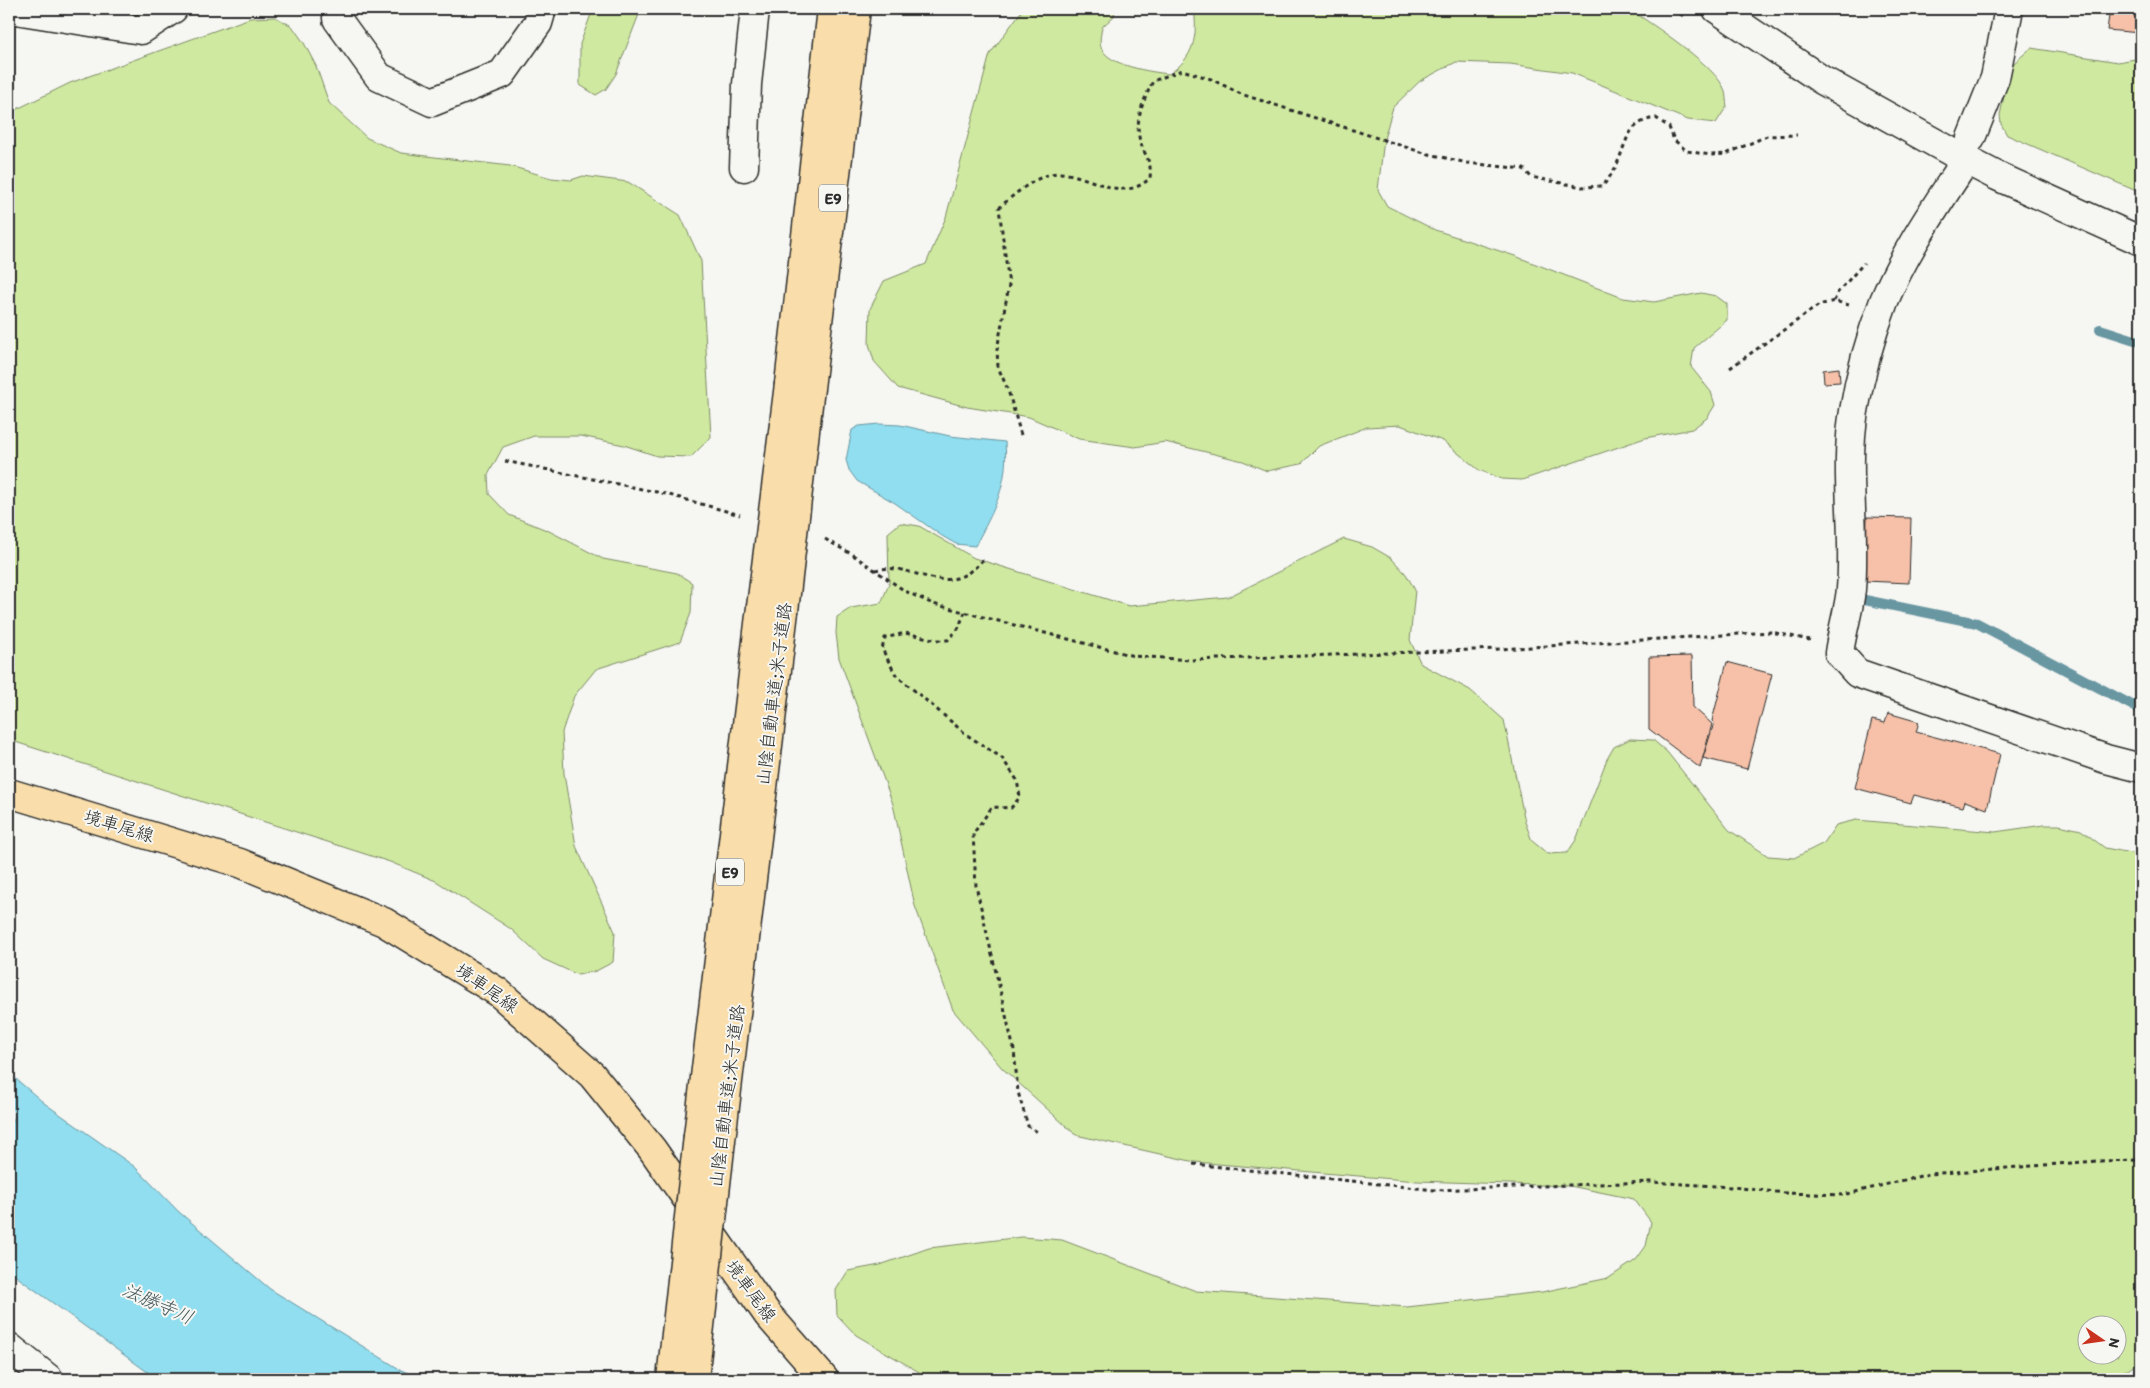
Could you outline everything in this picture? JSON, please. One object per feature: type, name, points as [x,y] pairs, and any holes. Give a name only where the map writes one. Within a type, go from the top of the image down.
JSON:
[{"type":"main road","name":"山陰自動車道;米子道路","points":[[800,386],[832,9]]},
{"type":"main road","name":"山陰自動車道;米子道路","points":[[671,1379],[710,1138],[800,386],[856,9]]},
{"type":"main road","name":"境車尾線","points":[[9,793],[249,866],[384,922],[498,992],[592,1075],[652,1149],[768,1315],[824,1379]]},
{"type":"main road","name":"山陰自動車道;米子道路","points":[[694,1379],[710,1138]]},
{"type":"street","points":[[9,9],[141,30],[173,9]]},
{"type":"street","points":[[337,9],[337,20],[379,77],[432,102],[502,74],[538,23],[542,9]]},
{"type":"street","points":[[744,167],[748,84],[755,9]]},
{"type":"street","points":[[1717,9],[1822,80],[1968,149],[1997,176],[2141,240]]},
{"type":"street","points":[[2009,9],[1995,78],[1968,149],[1907,255],[1884,302],[1865,362],[1854,410],[1849,452],[1851,590],[1839,652],[1858,673],[2106,759],[2141,768]]},
{"type":"street","points":[[9,1347],[49,1379]]},
{"type":"path","points":[[1020,435],[1008,390],[998,368],[997,350],[1008,285],[999,208],[1022,186],[1057,173],[1127,190],[1142,186],[1150,178],[1152,164],[1140,140],[1139,112],[1153,81],[1182,70],[1212,79],[1241,94],[1421,152],[1467,163],[1524,169],[1531,177],[1582,187],[1603,186],[1616,167],[1627,135],[1643,120],[1656,118],[1669,127],[1674,140],[1687,151],[1710,156],[1726,154],[1767,136],[1797,135]]},
{"type":"path","points":[[1730,368],[1819,305],[1834,302],[1838,292],[1866,261]]},
{"type":"path","points":[[505,461],[666,494],[748,517]]},
{"type":"path","points":[[821,538],[830,540],[905,591],[933,604],[1134,656],[1191,660],[1501,649],[1771,632],[1840,646]]},
{"type":"path","points":[[875,570],[885,567],[927,578],[948,579],[974,570],[985,557]]},
{"type":"path","points":[[965,612],[958,629],[948,640],[938,640],[905,633],[885,638],[882,649],[896,675],[967,736],[1002,758],[1017,780],[1020,797],[1011,808],[992,807],[973,834],[976,886],[1014,1050],[1018,1092],[1028,1126],[1039,1133]]},
{"type":"path","points":[[1194,1164],[1435,1190],[1650,1182],[1732,1187],[1784,1194],[1843,1195],[1929,1174],[2097,1161],[2141,1160]]},
{"type":"green space","points":[[593,9],[641,9],[616,74],[606,89],[596,95],[580,85],[580,44]]},
{"type":"green space","points":[[1023,9],[1115,9],[1114,16],[1102,27],[1100,45],[1105,54],[1131,67],[1169,74],[1189,54],[1195,28],[1194,9],[1629,9],[1683,46],[1720,81],[1725,91],[1727,106],[1716,123],[1688,120],[1572,73],[1510,64],[1456,62],[1420,81],[1393,107],[1384,139],[1378,190],[1387,206],[1435,230],[1515,256],[1623,298],[1654,302],[1701,293],[1716,296],[1727,304],[1727,320],[1694,348],[1691,367],[1711,392],[1715,405],[1707,418],[1692,429],[1645,438],[1522,480],[1502,479],[1479,470],[1443,441],[1400,425],[1367,427],[1319,446],[1301,464],[1267,471],[1243,461],[1165,442],[1135,447],[1079,439],[1029,417],[967,407],[898,388],[874,361],[869,344],[870,309],[884,281],[926,264],[946,217],[990,54]]},
{"type":"green space","points":[[275,17],[292,26],[304,43],[316,66],[329,103],[367,138],[401,153],[510,166],[551,178],[571,180],[583,176],[628,182],[680,215],[701,261],[711,437],[691,457],[657,456],[624,445],[581,436],[534,436],[503,447],[488,475],[489,494],[509,515],[549,531],[603,559],[677,573],[692,583],[691,613],[680,642],[596,669],[574,696],[562,732],[564,774],[576,846],[615,932],[613,962],[596,971],[578,975],[543,959],[511,929],[436,881],[390,862],[9,740],[9,113],[70,83],[250,18]]},
{"type":"green space","points":[[2031,48],[2118,62],[2141,58],[2141,193],[2007,135],[2001,124],[2000,115],[2009,73],[2014,63]]},
{"type":"green space","points":[[900,523],[919,526],[974,558],[1129,606],[1228,597],[1344,539],[1372,547],[1391,558],[1406,574],[1415,590],[1410,640],[1421,664],[1470,690],[1504,720],[1525,822],[1532,841],[1548,854],[1567,853],[1576,840],[1607,759],[1614,747],[1630,739],[1653,740],[1667,752],[1729,830],[1768,856],[1794,858],[1824,843],[1836,825],[1856,820],[1995,832],[2044,825],[2059,825],[2081,830],[2105,848],[2141,855],[2141,1360],[2128,1370],[2091,1379],[1634,1379],[1607,1372],[1589,1379],[931,1379],[856,1335],[837,1315],[836,1290],[848,1271],[880,1265],[929,1248],[1022,1237],[1062,1240],[1196,1291],[1407,1307],[1542,1292],[1609,1278],[1636,1260],[1646,1246],[1651,1222],[1634,1199],[1570,1186],[1417,1181],[1195,1162],[1076,1135],[1002,1068],[953,1010],[915,906],[893,804],[839,658],[836,633],[837,617],[851,608],[881,603],[889,584],[888,533]]},
{"type":"water","points":[[879,424],[900,425],[950,436],[1005,442],[1005,471],[999,497],[975,546],[956,544],[895,503],[857,481],[849,470],[846,460],[852,430],[859,426]]},
{"type":"water","name":"法勝寺川","points":[[9,1073],[44,1103],[135,1167],[179,1212],[270,1289],[401,1370],[422,1379],[157,1379],[9,1271],[9,1120],[14,1121],[14,1112],[9,1103]]},
{"type":"building","points":[[2110,9],[2141,9],[2140,33],[2107,30]]},
{"type":"building","points":[[1839,368],[1840,382],[1824,383],[1823,370]]},
{"type":"building","points":[[1867,517],[1911,518],[1909,583],[1865,581]]},
{"type":"building","points":[[1692,656],[1693,707],[1712,724],[1700,768],[1649,729],[1649,657]]},
{"type":"building","points":[[1727,662],[1772,674],[1747,769],[1703,758],[1714,723],[1712,721]]},
{"type":"building","points":[[1888,713],[1919,722],[1916,732],[2000,754],[1987,809],[1965,801],[1963,807],[1914,795],[1911,803],[1855,788],[1872,720],[1885,723]]},
{"type":"waterway","points":[[2100,329],[2141,342]]},
{"type":"waterway","points":[[1860,599],[1977,623],[2141,710]]}]
